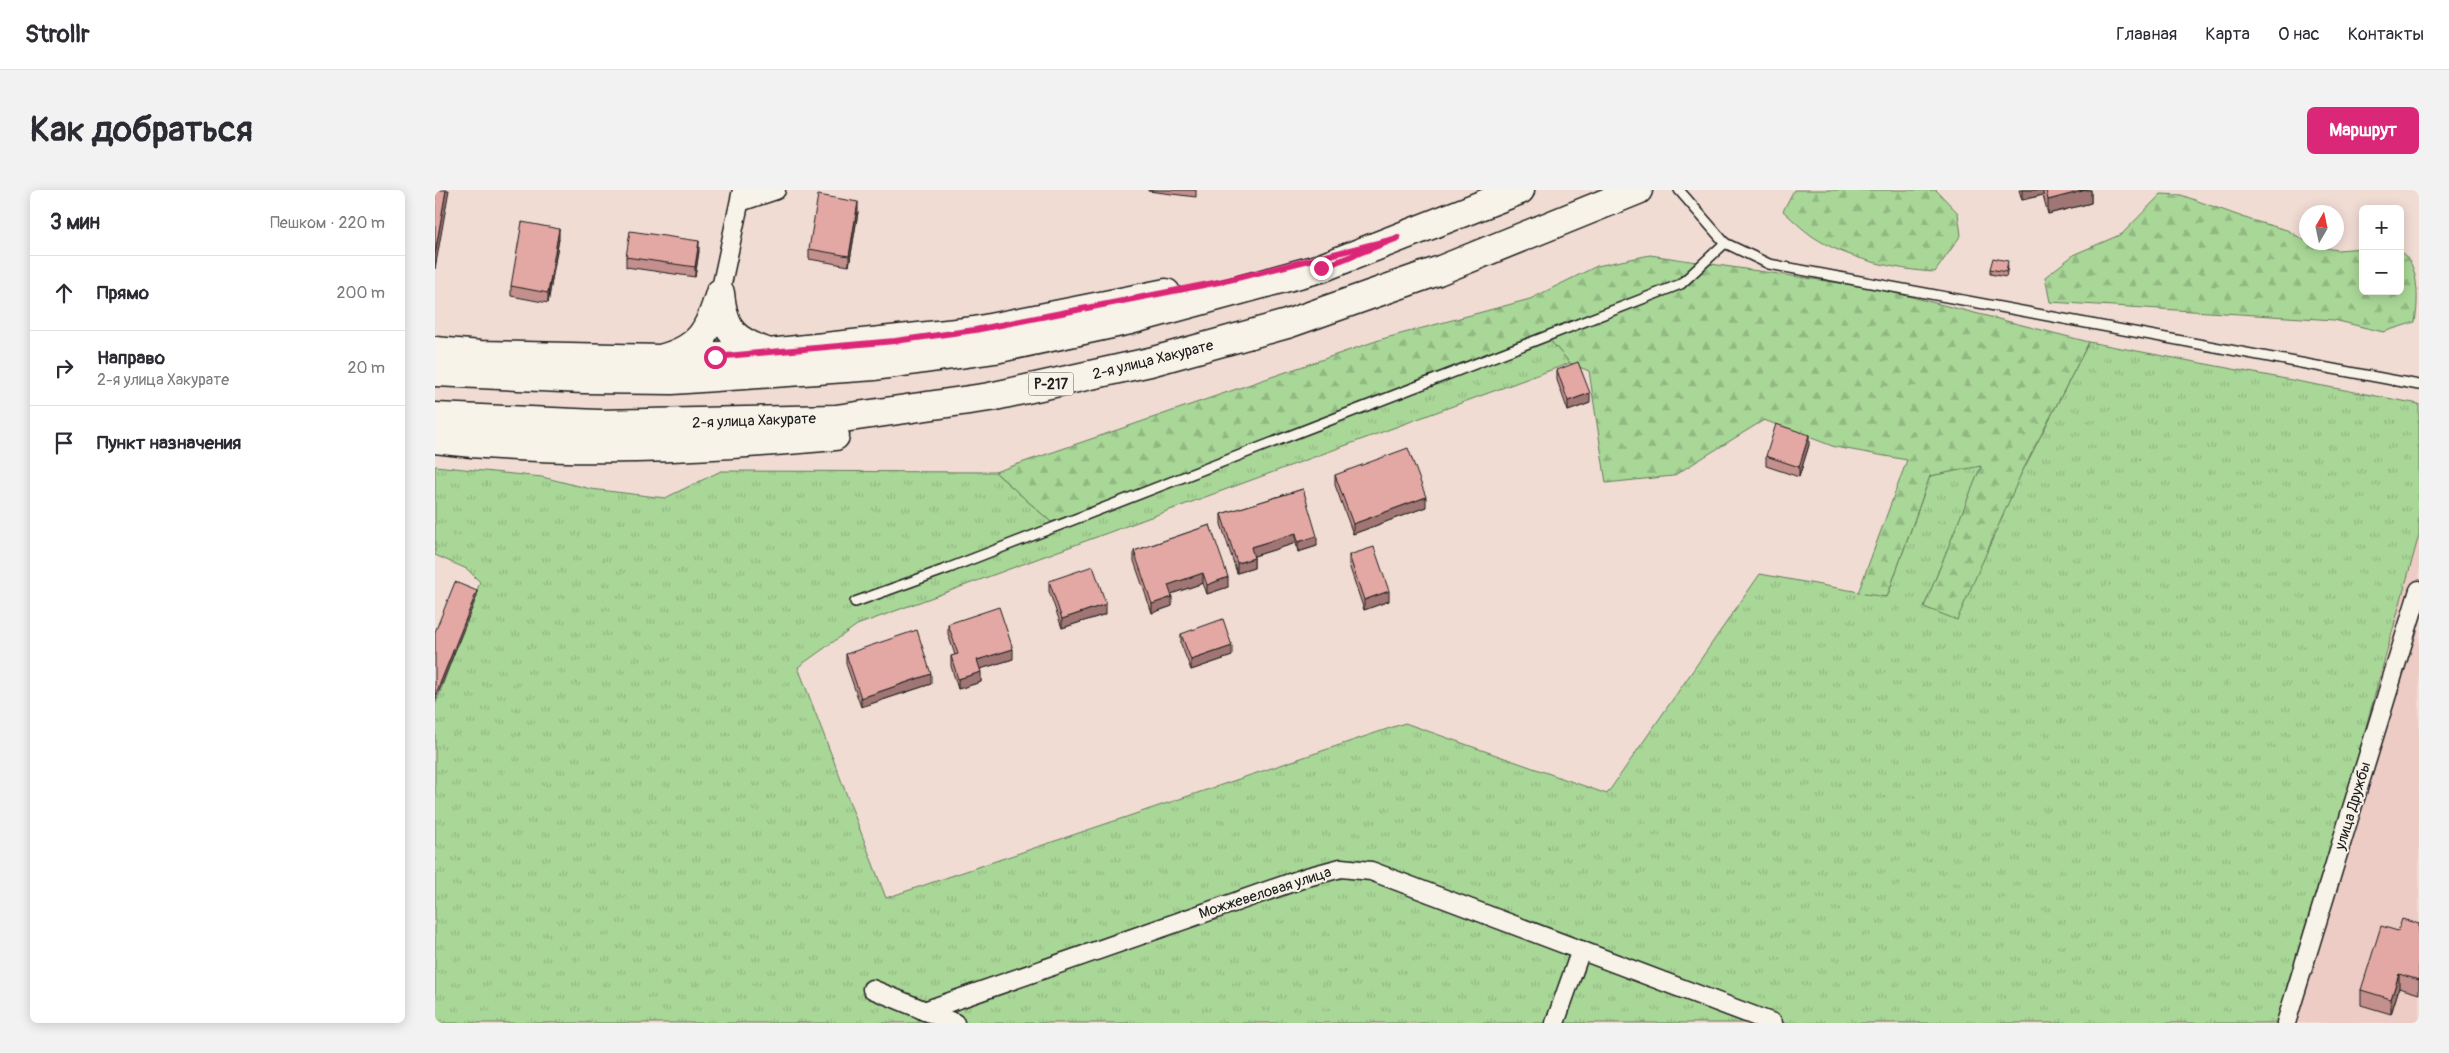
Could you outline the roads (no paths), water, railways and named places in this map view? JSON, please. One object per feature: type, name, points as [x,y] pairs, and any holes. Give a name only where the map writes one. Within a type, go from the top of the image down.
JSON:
[{"type":"main road","points":[[435,372],[584,379],[672,380],[884,365],[995,349],[1130,320],[1321,268],[1520,190]]},
{"type":"main road","name":"2-я улица Хакурате","points":[[435,417],[598,424],[816,419],[836,418],[990,397],[1150,362],[1287,324],[1437,271],[1638,190]]},
{"type":"main road","points":[[435,351],[489,356],[660,359],[769,353],[975,330],[1229,280],[1398,238]]},
{"type":"main road","points":[[720,293],[727,328],[745,344],[769,353]]},
{"type":"main road","points":[[660,359],[680,354],[694,345],[707,328],[720,293]]},
{"type":"main road","points":[[435,439],[473,444],[615,448],[733,445],[847,434],[990,397]]},
{"type":"street","points":[[720,293],[741,196],[777,190]]},
{"type":"street","name":"улица Дружбы","points":[[2286,1023],[2419,590]]},
{"type":"street","name":"Можжевеловая улица","points":[[924,1011],[1307,877],[1341,868],[1371,871],[1773,1023]]},
{"type":"street","points":[[1555,1023],[1581,950]]},
{"type":"street","points":[[872,989],[955,1023]]},
{"type":"lane","points":[[1679,190],[1725,243],[1769,264],[2419,385]]},
{"type":"lane","points":[[855,602],[958,564],[1681,284],[1725,243]]}]
